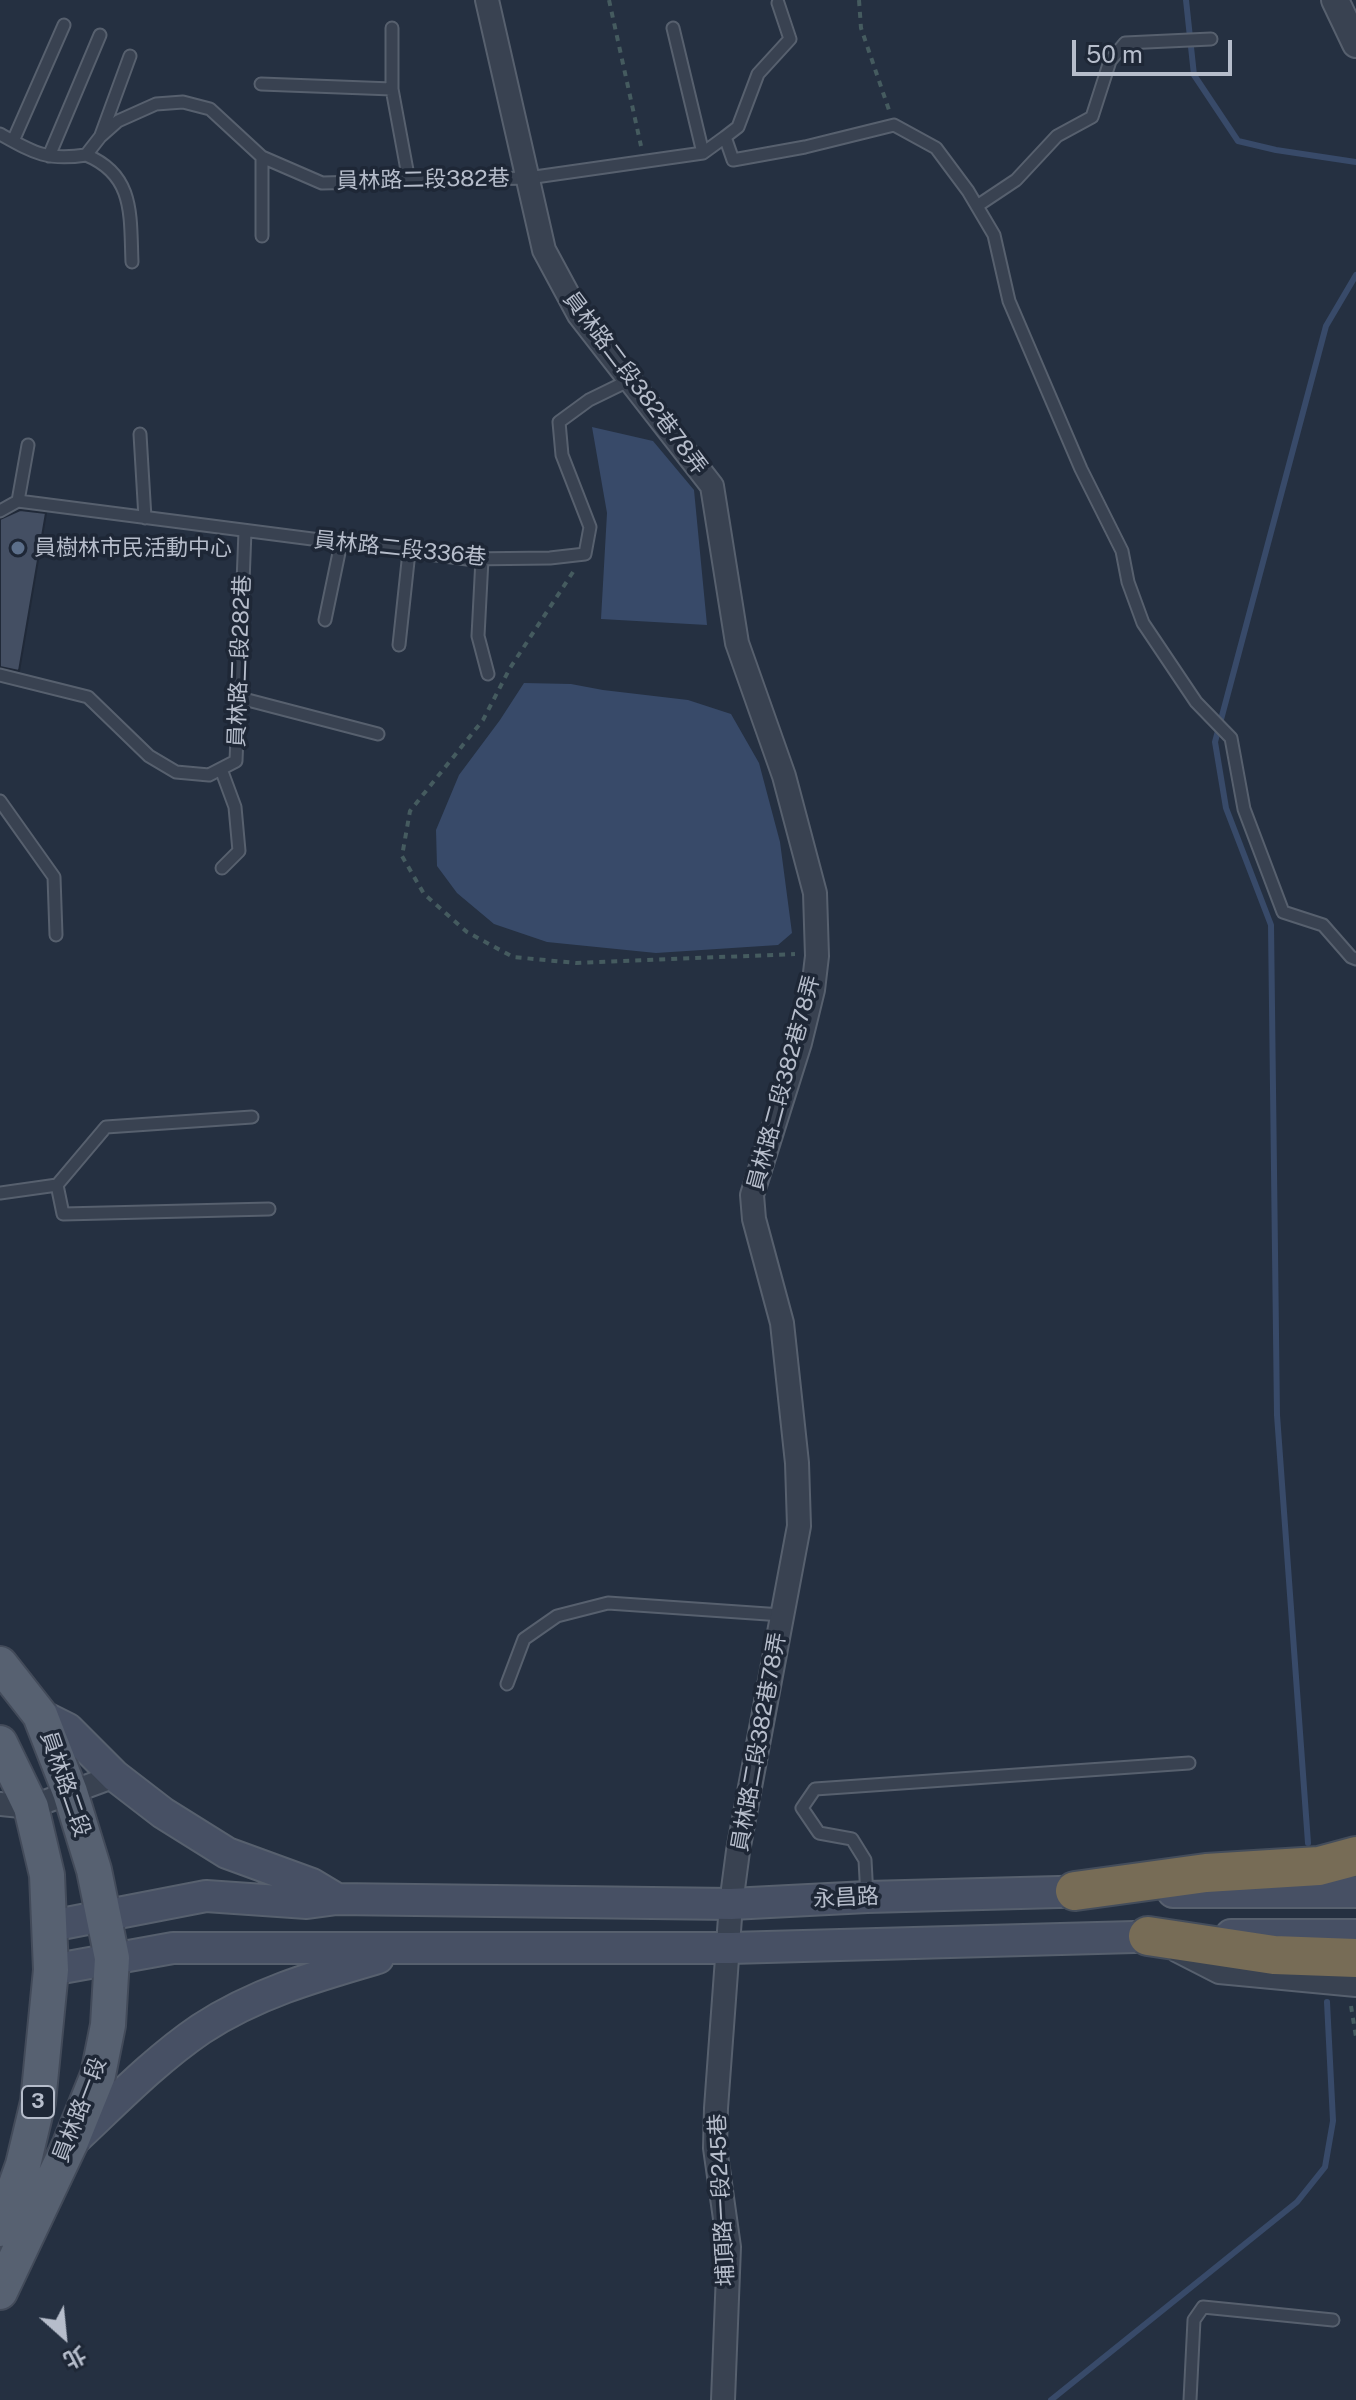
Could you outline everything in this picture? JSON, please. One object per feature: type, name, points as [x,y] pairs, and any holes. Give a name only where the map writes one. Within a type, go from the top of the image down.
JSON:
[{"type":"highway","points":[[1075,1891],[1206,1873],[1319,1866],[1356,1856]]},
{"type":"highway","points":[[1148,1936],[1274,1955],[1353,1976]]},
{"type":"main road","name":"員林路二段","points":[[0,1664],[40,1715],[70,1792],[94,1870],[102,1917]]},
{"type":"main road","points":[[40,1715],[68,1729],[115,1776],[163,1813],[227,1853],[312,1884],[337,1899]]},
{"type":"main road","name":"員林路二段","points":[[0,1743],[15,1805],[47,1875],[51,1970]]},
{"type":"main road","name":"永昌路","points":[[51,1926],[206,1896],[307,1903],[337,1899],[731,1904],[1075,1891],[1356,1892]]},
{"type":"main road","name":"員林路一段","points":[[0,2292],[70,2144],[98,2075],[108,2025],[112,1958],[102,1917]]},
{"type":"main road","name":"永昌路","points":[[412,1948],[730,1948],[1148,1936],[1356,1935]]},
{"type":"main road","points":[[51,1970],[173,1948],[412,1948]]},
{"type":"main road","points":[[70,2144],[148,2072],[201,2030],[226,2015],[299,1981],[412,1948]]},
{"type":"main road","name":"員林路一段","points":[[0,2229],[23,2165],[38,2102],[51,1970]]},
{"type":"street","name":"員林路二段382巷78弄","points":[[487,0],[544,250],[579,315],[712,486],[737,643],[784,776],[815,893],[817,956],[813,990],[800,1043],[752,1195],[754,1219],[782,1323],[797,1463],[799,1526],[738,1851],[731,1904]]},
{"type":"street","points":[[1335,0],[1356,44]]},
{"type":"street","points":[[15,1805],[70,1792],[115,1776]]},
{"type":"street","name":"埔頂路一段245巷","points":[[723,2400],[729,2247],[715,2148],[731,1904]]},
{"type":"lane","points":[[778,3],[790,39],[758,74],[738,127],[725,137],[733,160],[805,147],[894,125],[936,148],[994,235],[1009,301],[1081,469],[1122,551],[1128,582],[1143,623],[1196,702],[1231,738],[1244,809],[1283,912],[1323,925],[1356,959]]},
{"type":"lane","points":[[13,141],[64,25]]},
{"type":"lane","points":[[392,28],[392,89],[409,181]]},
{"type":"lane","points":[[673,28],[703,153]]},
{"type":"lane","points":[[49,156],[100,35]]},
{"type":"lane","points":[[977,206],[1016,180],[1057,136],[1092,117],[1110,61],[1125,43],[1211,39]]},
{"type":"lane","points":[[100,137],[130,56]]},
{"type":"lane","points":[[261,84],[392,89]]},
{"type":"lane","name":"員林路二段382巷","points":[[86,155],[118,121],[156,104],[183,102],[210,109],[262,157],[322,183],[528,178],[703,153],[725,137]]},
{"type":"lane","points":[[0,134],[49,156],[60,159],[86,155],[105,163],[116,174],[130,207],[132,262]]},
{"type":"lane","points":[[262,157],[262,236]]},
{"type":"lane","points":[[585,554],[590,527],[562,455],[559,422],[589,400],[631,380]]},
{"type":"lane","points":[[140,434],[145,518]]},
{"type":"lane","points":[[0,511],[18,501],[28,445]]},
{"type":"lane","name":"員林路二段336巷","points":[[18,501],[482,559],[585,554]]},
{"type":"lane","name":"員林路二段282巷","points":[[0,675],[88,697],[149,756],[176,772],[209,775],[236,761],[245,531]]},
{"type":"lane","points":[[325,620],[341,543]]},
{"type":"lane","points":[[399,645],[409,552]]},
{"type":"lane","points":[[482,559],[478,636],[488,674]]},
{"type":"lane","points":[[240,698],[378,734]]},
{"type":"lane","points":[[221,769],[235,807],[239,851],[222,868]]},
{"type":"lane","points":[[0,801],[54,877],[56,935]]},
{"type":"lane","points":[[0,1193],[57,1185],[106,1127],[252,1117]]},
{"type":"lane","points":[[57,1185],[63,1214],[269,1209]]},
{"type":"lane","points":[[507,1684],[524,1639],[557,1616],[608,1603],[782,1615]]},
{"type":"lane","points":[[867,1897],[865,1860],[852,1839],[819,1833],[802,1808],[815,1789],[1189,1763]]},
{"type":"lane","points":[[1190,2400],[1194,2320],[1203,2307],[1333,2320]]},
{"type":"path","points":[[609,0],[644,161]]},
{"type":"path","points":[[859,0],[861,28],[894,125]]},
{"type":"path","points":[[585,554],[510,668],[483,720],[410,811],[402,856],[424,894],[467,932],[513,957],[576,963],[800,954],[817,956]]},
{"type":"path","points":[[1353,1976],[1356,2037]]},
{"type":"water","points":[[592,427],[653,441],[694,490],[707,625],[601,619],[607,513]]},
{"type":"water","points":[[524,683],[571,684],[688,700],[731,714],[759,763],[780,842],[792,933],[778,945],[656,953],[547,942],[494,924],[457,893],[437,866],[436,830],[459,775]]},
{"type":"building","points":[[20,510],[46,513],[19,671],[0,667],[0,519]]},
{"type":"waterway","points":[[1186,0],[1194,75],[1238,141],[1356,162]]},
{"type":"waterway","points":[[1308,1843],[1277,1415],[1271,925],[1226,808],[1215,742],[1326,326],[1356,275]]},
{"type":"waterway","points":[[1051,2400],[1297,2202],[1325,2167],[1333,2121],[1327,2002]]},
{"type":"place","name":"員樹林市民活動中心","points":[[18,548]]}]
